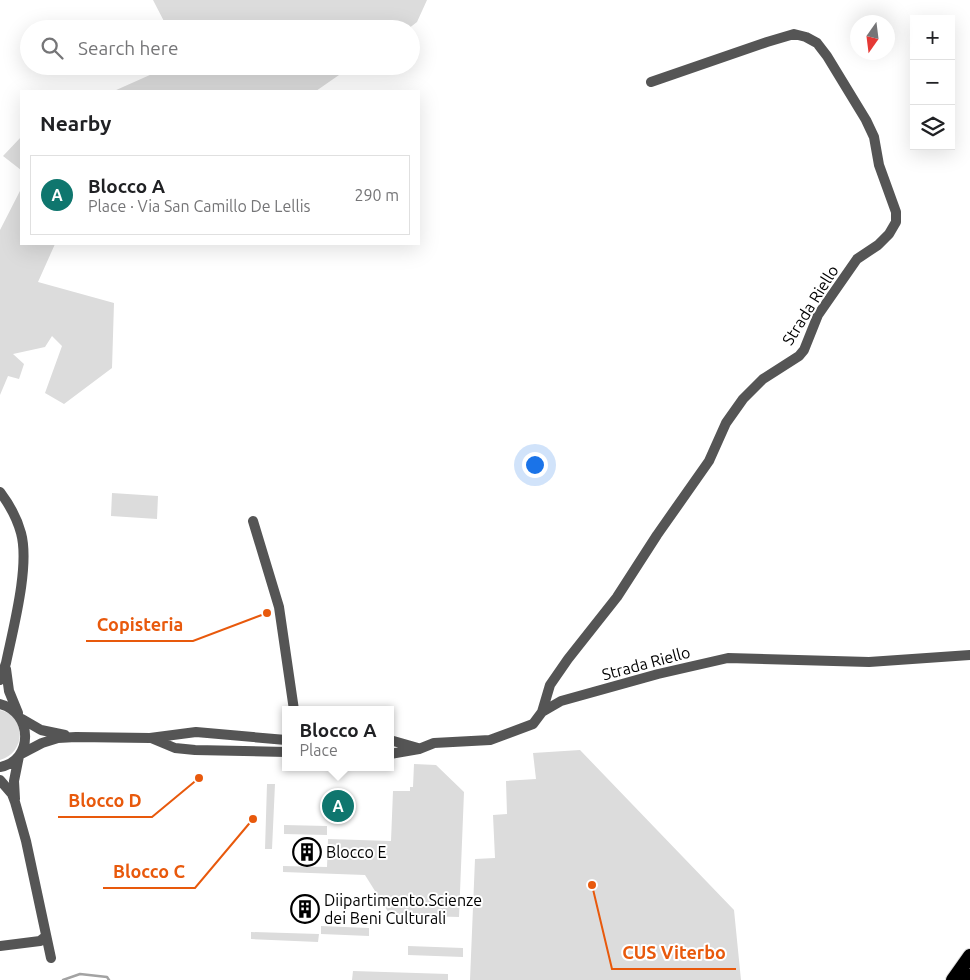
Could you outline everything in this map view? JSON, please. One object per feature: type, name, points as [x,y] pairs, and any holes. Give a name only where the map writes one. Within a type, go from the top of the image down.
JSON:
[{"type":"highway","points":[[953,980],[970,956]]},
{"type":"highway","points":[[967,980],[970,976]]},
{"type":"street","name":"Strada Riello","points":[[541,713],[550,685],[617,597],[657,535],[709,461],[726,423],[743,399],[763,379],[804,350],[818,315],[857,259],[878,245],[889,234],[896,222],[896,212],[879,165],[874,138],[866,120],[817,43],[806,37],[794,34],[650,82]]},
{"type":"street","points":[[0,492],[16,518],[22,534],[24,558],[6,663],[0,680]]},
{"type":"street","points":[[253,521],[279,607],[293,706]]},
{"type":"street","name":"Strada Riello","points":[[541,713],[561,701],[658,674],[728,658],[869,662],[970,655]]},
{"type":"street","points":[[6,663],[9,691],[20,717],[26,738],[14,781],[15,802]]},
{"type":"street","points":[[0,704],[12,709],[20,717],[50,732],[76,737]]},
{"type":"street","points":[[394,753],[419,749],[434,743],[490,740],[533,724],[541,713]]},
{"type":"street","points":[[0,767],[6,766],[20,755],[42,743],[58,738],[150,738],[196,732],[282,740]]},
{"type":"street","points":[[150,738],[174,748],[282,752]]},
{"type":"street","points":[[394,741],[419,749]]},
{"type":"street","points":[[0,780],[12,794],[15,802],[26,841],[51,958]]},
{"type":"street","points":[[0,946],[40,941],[45,937]]},
{"type":"shaded area","points":[[153,0],[427,0],[418,20],[163,20]]},
{"type":"shaded area","points":[[150,75],[339,75],[317,90],[116,90]]},
{"type":"shaded area","points":[[20,138],[20,169],[3,156]]},
{"type":"shaded area","points":[[20,191],[20,245],[55,245],[38,282],[114,303],[112,368],[64,404],[45,393],[62,346],[52,336],[45,347],[13,354],[24,364],[19,379],[8,376],[0,395],[0,230]]},
{"type":"shaded area","points":[[112,493],[158,496],[157,519],[111,516]]},
{"type":"shaded area","points":[[0,710],[15,719],[20,735],[19,743],[15,750],[9,756],[0,760]]},
{"type":"shaded area","points":[[580,750],[734,910],[741,980],[470,980],[475,859],[495,858],[493,815],[507,814],[506,781],[536,779],[533,753]]},
{"type":"shaded area","points":[[414,764],[436,765],[464,792],[459,917],[390,915],[365,875],[283,872],[283,866],[327,867],[328,839],[391,841],[393,791],[410,791],[410,787],[413,787]]},
{"type":"shaded area","points":[[267,784],[275,784],[272,849],[265,849]]},
{"type":"shaded area","points":[[284,825],[327,826],[327,835],[284,834]]},
{"type":"shaded area","points":[[321,926],[369,928],[369,936],[321,934]]},
{"type":"shaded area","points":[[251,932],[319,934],[318,942],[251,939]]},
{"type":"shaded area","points":[[408,946],[463,948],[463,957],[408,955]]},
{"type":"shaded area","points":[[353,971],[448,974],[448,980],[352,980]]},
{"type":"waterway","points":[[63,980],[80,974],[107,977],[109,980]]},
{"type":"place","name":"Copisteria","points":[[267,613]]},
{"type":"place","name":"Blocco D","points":[[199,778]]},
{"type":"place","name":"Blocco A","points":[[338,806]]},
{"type":"place","name":"Blocco C","points":[[253,819]]},
{"type":"place","name":"Blocco E","points":[[307,852]]},
{"type":"place","name":"CUS Viterbo","points":[[592,885]]},
{"type":"place","name":"Diipartimento.Scienze dei Beni Culturali","points":[[305,909]]}]
